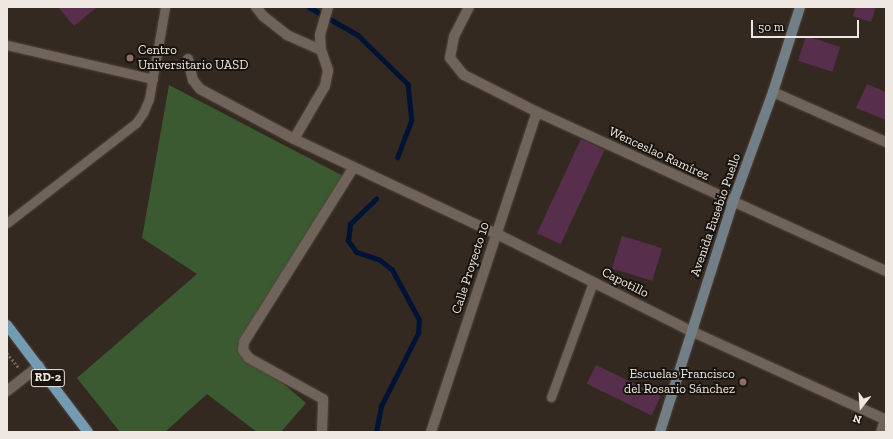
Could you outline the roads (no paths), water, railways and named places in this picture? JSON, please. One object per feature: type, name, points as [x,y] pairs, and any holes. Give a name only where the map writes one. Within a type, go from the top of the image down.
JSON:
[{"type":"main road","name":"Avenida Eusebio Puello","points":[[660,432],[733,202],[773,92],[800,7]]},
{"type":"main road","name":"RD-2","points":[[7,325],[88,432]]},
{"type":"street","points":[[256,7],[263,16],[287,35],[321,50]]},
{"type":"street","points":[[294,139],[324,86],[328,70],[321,50],[322,21],[328,7]]},
{"type":"street","name":"Wenceslao Ramírez","points":[[469,7],[454,36],[450,58],[464,75],[537,112],[886,271]]},
{"type":"street","name":"Capotillo","points":[[188,59],[193,80],[200,89],[294,139],[353,168],[496,233],[691,331],[885,418]]},
{"type":"street","points":[[773,92],[886,142]]},
{"type":"street","name":"Calle Proyecto 10","points":[[431,432],[537,112]]},
{"type":"street","points":[[322,432],[323,399],[249,358],[243,350],[244,342],[353,168]]},
{"type":"street","points":[[7,391],[39,366]]},
{"type":"lane","points":[[7,223],[136,122],[149,99],[165,7]]},
{"type":"lane","points":[[7,45],[153,79]]},
{"type":"lane","points":[[552,397],[593,282]]},
{"type":"lane","points":[[880,432],[885,418]]},
{"type":"waterway","points":[[309,7],[358,35],[408,84],[412,120],[398,157]]},
{"type":"waterway","points":[[376,199],[350,224],[348,241],[356,252],[379,260],[392,270],[419,320],[418,333],[381,406],[376,432]]},
{"type":"place","name":"Centro Universitario UASD","points":[[130,58]]},
{"type":"place","name":"Escuelas Francisco del Rosario Sánchez","points":[[743,382]]}]
